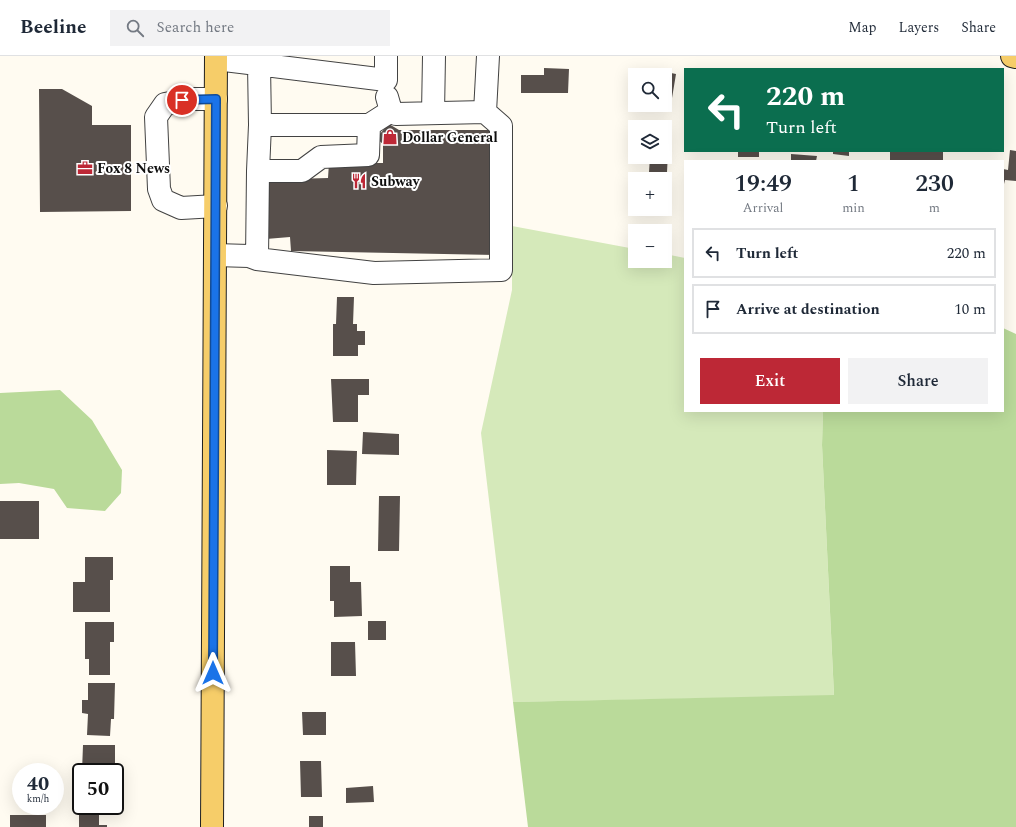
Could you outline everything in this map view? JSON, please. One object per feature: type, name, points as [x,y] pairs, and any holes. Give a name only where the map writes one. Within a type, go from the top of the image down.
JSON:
[{"type":"main road","points":[[1012,56],[1016,57]]},
{"type":"main road","points":[[212,827],[216,58]]},
{"type":"lane","points":[[215,255],[249,256],[257,259],[374,273],[501,270],[500,126],[485,112],[396,114],[391,111],[388,104],[386,56]]},
{"type":"lane","points":[[433,113],[434,56]]},
{"type":"lane","points":[[485,112],[488,56]]},
{"type":"lane","points":[[216,58],[259,65],[386,80]]},
{"type":"lane","points":[[257,259],[260,125],[259,65]]},
{"type":"lane","points":[[216,99],[191,99],[165,104],[156,117],[159,189],[164,200],[181,208],[216,206]]},
{"type":"lane","points":[[260,125],[369,125],[391,111]]},
{"type":"lane","points":[[258,171],[302,171],[321,157],[368,156],[369,125]]},
{"type":"green space","points":[[512,226],[628,248],[628,268],[672,268],[672,255],[684,258],[684,412],[823,412],[822,445],[834,696],[513,702],[481,433],[512,290]]},
{"type":"green space","points":[[1004,328],[1016,334],[1016,827],[528,827],[513,702],[834,695],[822,445],[823,412],[1004,412]]},
{"type":"green space","points":[[60,390],[92,420],[122,470],[121,493],[105,511],[67,508],[54,489],[19,483],[0,484],[0,393]]},
{"type":"building","points":[[544,68],[569,69],[568,93],[521,93],[521,75],[544,75]]},
{"type":"building","points":[[672,73],[676,74],[672,98]]},
{"type":"building","name":"Fox 8 News","points":[[39,89],[62,89],[92,106],[92,125],[131,125],[131,211],[40,212]]},
{"type":"building","points":[[389,124],[399,130],[492,130],[495,255],[291,251],[290,237],[254,240],[257,180],[328,178],[329,163],[383,163],[383,144],[376,138]]},
{"type":"building","points":[[1010,150],[1016,151],[1016,181],[1005,180],[1004,184],[1004,169],[1008,170]]},
{"type":"building","points":[[738,152],[759,152],[759,157],[738,157]]},
{"type":"building","points":[[833,152],[849,152],[849,156],[833,154]]},
{"type":"building","points":[[890,152],[943,152],[943,160],[890,160]]},
{"type":"building","points":[[791,154],[817,156],[816,160],[791,160]]},
{"type":"building","points":[[650,164],[667,164],[667,172],[649,172]]},
{"type":"building","points":[[337,297],[354,297],[353,324],[357,324],[357,331],[365,331],[365,345],[358,345],[358,356],[333,356],[333,324],[336,324]]},
{"type":"building","points":[[331,379],[369,379],[369,395],[358,395],[358,422],[333,422]]},
{"type":"building","points":[[363,432],[399,434],[399,455],[362,454]]},
{"type":"building","points":[[327,450],[357,451],[356,485],[327,485]]},
{"type":"building","points":[[379,496],[400,496],[399,551],[378,551]]},
{"type":"building","points":[[0,501],[39,501],[39,539],[0,539]]},
{"type":"building","points":[[85,557],[113,557],[113,580],[110,580],[110,612],[73,612],[73,582],[85,582]]},
{"type":"building","points":[[330,566],[350,566],[350,582],[361,582],[362,616],[334,617],[334,601],[330,601]]},
{"type":"building","points":[[368,621],[386,621],[386,640],[368,640]]},
{"type":"building","points":[[85,622],[114,622],[114,642],[110,642],[110,675],[89,675],[89,659],[85,659]]},
{"type":"building","points":[[331,642],[355,642],[356,676],[331,676]]},
{"type":"building","points":[[88,683],[115,683],[114,719],[111,719],[110,736],[87,735],[88,714],[82,713],[82,700],[88,700]]},
{"type":"building","points":[[302,712],[326,712],[326,735],[303,735]]},
{"type":"building","points":[[83,745],[115,745],[115,763],[82,763]]},
{"type":"building","points":[[300,761],[321,761],[322,797],[301,797]]},
{"type":"building","points":[[373,786],[374,802],[346,803],[346,788]]},
{"type":"building","points":[[10,815],[46,815],[46,827],[10,827]]},
{"type":"building","points":[[79,815],[99,815],[99,825],[107,825],[107,827],[79,827]]},
{"type":"building","points":[[309,816],[323,816],[323,827],[309,827]]},
{"type":"place","name":"Dollar General","points":[[390,137]]},
{"type":"place","name":"Fox 8 News","points":[[85,168]]},
{"type":"place","name":"Subway","points":[[359,181]]},
{"type":"route","points":[[182,100],[216,99],[213,673]]}]
